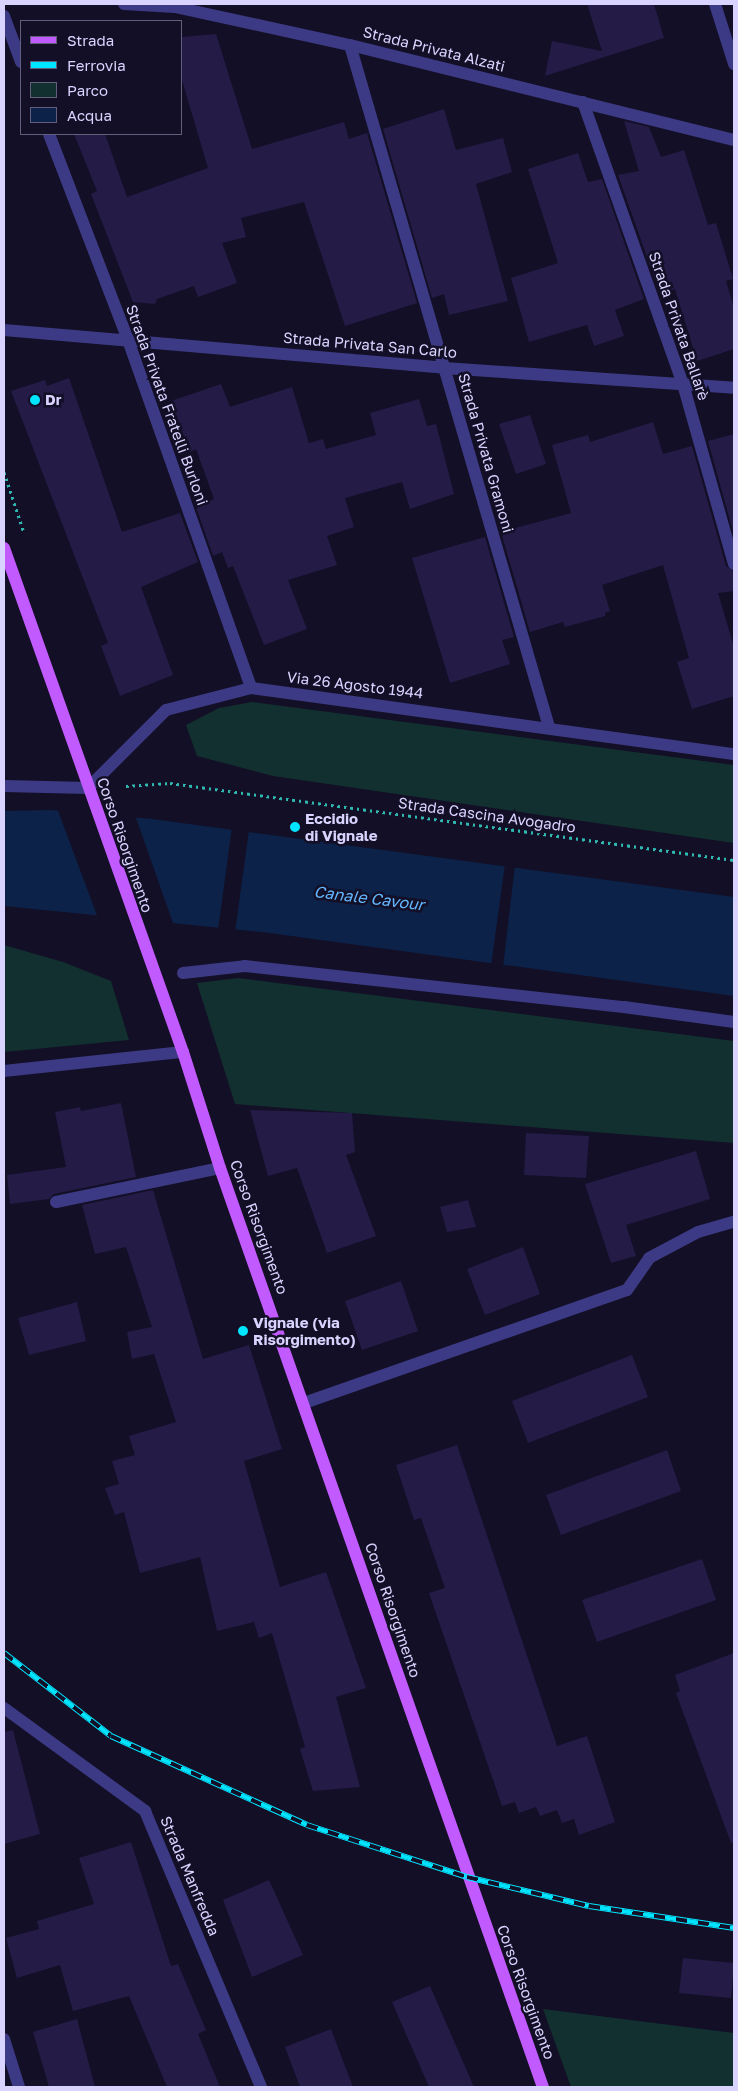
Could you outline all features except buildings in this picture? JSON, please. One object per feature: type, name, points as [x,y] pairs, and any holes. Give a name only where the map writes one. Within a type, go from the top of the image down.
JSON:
[{"type":"main road","name":"Corso Risorgimento","points":[[4,548],[144,949],[183,1052],[220,1168],[543,2087]]},
{"type":"street","name":"Strada Privata Alzati","points":[[124,4],[174,7],[350,44],[734,140]]},
{"type":"street","points":[[715,4],[734,64]]},
{"type":"street","points":[[4,16],[20,59]]},
{"type":"street","name":"Strada Privata Gramoni","points":[[350,44],[549,727]]},
{"type":"street","name":"Strada Privata Ballarè","points":[[583,102],[683,384],[734,564]]},
{"type":"street","name":"Strada Privata Fratelli Burloni","points":[[49,135],[128,340],[251,688]]},
{"type":"street","name":"Strada Privata San Carlo","points":[[4,330],[444,368],[734,388]]},
{"type":"street","name":"Via 26 Agosto 1944","points":[[88,788],[166,710],[251,688],[549,727],[734,754]]},
{"type":"street","points":[[4,786],[88,788]]},
{"type":"street","points":[[184,973],[245,966],[624,1007],[734,1022]]},
{"type":"street","points":[[4,1071],[183,1052]]},
{"type":"street","points":[[56,1202],[220,1168]]},
{"type":"street","points":[[304,1403],[627,1290],[649,1258],[698,1232],[734,1222]]},
{"type":"street","name":"Strada Manfredda","points":[[4,1708],[145,1811],[261,2087]]},
{"type":"street","points":[[4,2039],[19,2087]]},
{"type":"path","name":"Strada Cascina Avogadro","points":[[88,788],[170,783],[734,860]]},
{"type":"green space","points":[[252,702],[734,765],[734,843],[273,776],[197,756],[186,725],[219,708]]},
{"type":"green space","points":[[4,945],[63,962],[111,981],[129,1040],[4,1052]]},
{"type":"green space","points":[[238,978],[734,1041],[734,1143],[235,1104],[197,983]]},
{"type":"green space","points":[[543,2009],[734,2033],[734,2087],[571,2087]]},
{"type":"water","name":"Canale Cavour","points":[[50,810],[152,819],[734,897],[734,996],[262,932],[4,906],[4,811]]},
{"type":"pier","points":[[57,808],[135,815],[174,926],[98,918]]},
{"type":"pier","points":[[232,827],[249,830],[235,932],[218,930]]},
{"type":"pier","points":[[505,864],[515,865],[503,967],[491,966]]},
{"type":"railway","points":[[4,1653],[111,1736],[307,1825],[467,1877],[589,1906],[734,1928]]},
{"type":"place","name":"Dr","points":[[35,400]]},
{"type":"place","name":"Eccidio di Vignale","points":[[295,827]]},
{"type":"place","name":"Vignale (via Risorgimento)","points":[[243,1331]]}]
